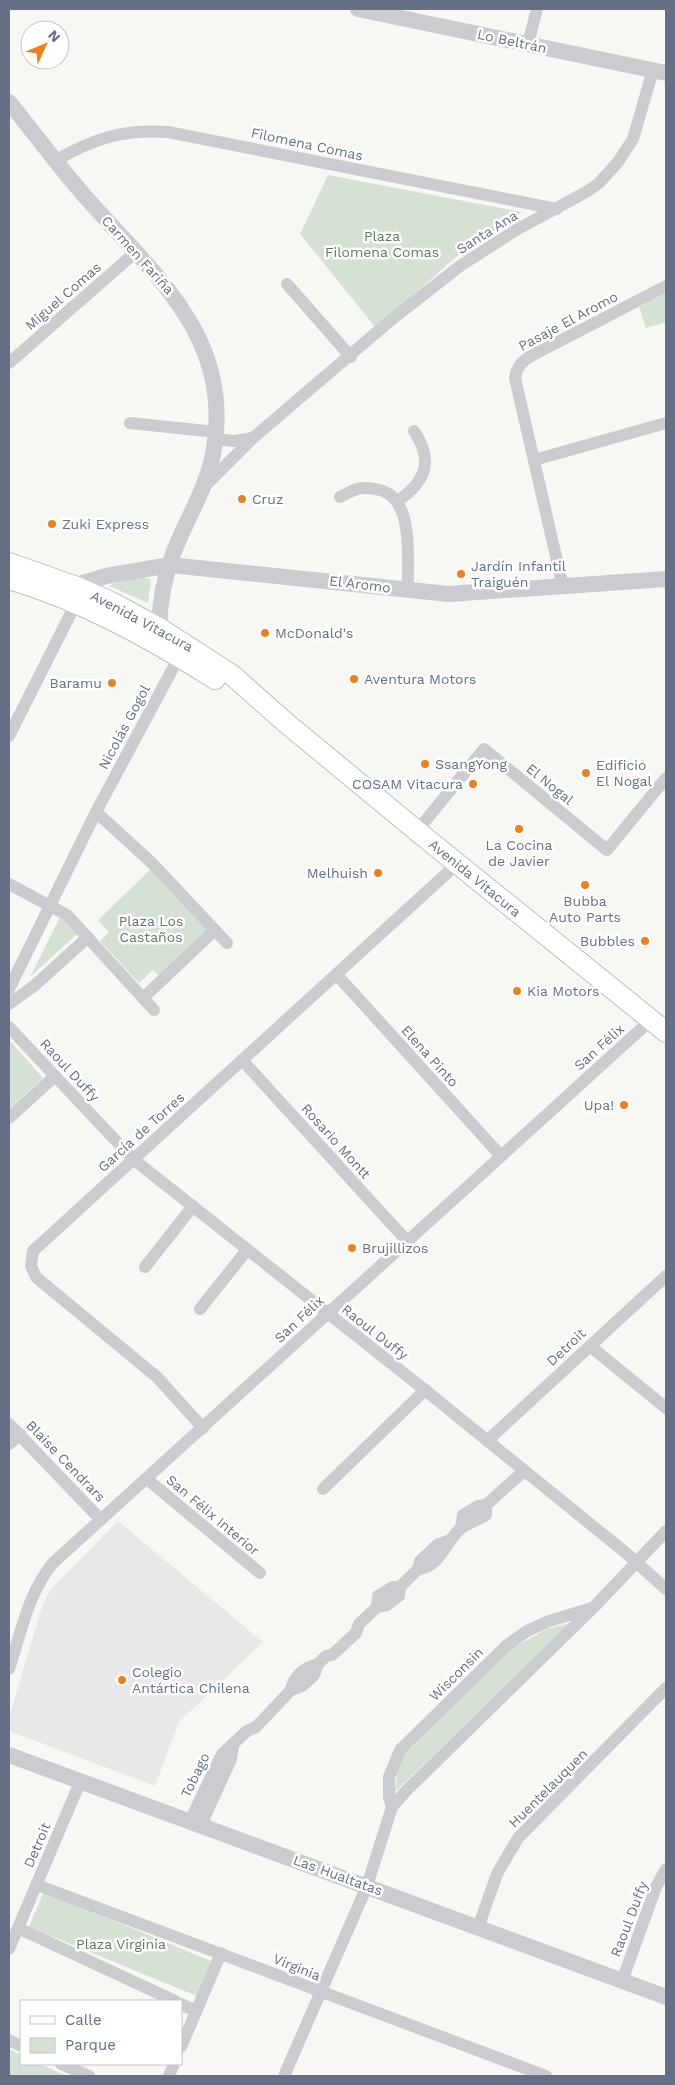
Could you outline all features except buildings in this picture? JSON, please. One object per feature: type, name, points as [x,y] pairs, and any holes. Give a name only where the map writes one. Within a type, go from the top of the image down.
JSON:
[{"type":"main road","name":"Avenida Vitacura","points":[[9,563],[71,595],[160,636],[232,675],[285,722],[417,831],[659,1026]]},
{"type":"main road","name":"Avenida Vitacura","points":[[9,579],[71,595]]},
{"type":"main road","name":"Avenida Vitacura","points":[[160,636],[180,657],[285,722]]},
{"type":"street","name":"Lo Beltrán","points":[[358,9],[660,72]]},
{"type":"street","points":[[528,44],[537,9]]},
{"type":"street","name":"Santa Ana","points":[[203,488],[253,438],[391,320],[460,266],[516,230],[594,187],[622,157],[639,124],[660,72]]},
{"type":"street","name":"Carmen Fariña","points":[[9,102],[55,161],[176,297],[201,343],[214,392],[216,435],[203,488],[170,565],[161,604],[160,636]]},
{"type":"street","name":"Filomena Comas","points":[[55,161],[79,147],[113,134],[139,130],[168,132],[557,209]]},
{"type":"street","name":"Miguel Comas","points":[[9,363],[137,251]]},
{"type":"street","points":[[286,284],[351,356]]},
{"type":"street","name":"Pasaje El Aromo","points":[[563,588],[515,378],[516,370],[522,362],[666,286]]},
{"type":"street","points":[[130,422],[216,435],[234,441],[253,438]]},
{"type":"street","points":[[534,460],[666,423]]},
{"type":"street","points":[[398,501],[417,486],[425,470],[426,459],[423,444],[414,431]]},
{"type":"street","points":[[340,497],[364,487],[388,493],[398,501],[405,521],[408,590]]},
{"type":"street","name":"El Aromo","points":[[71,595],[93,580],[124,571],[170,565],[408,590],[474,594],[666,579]]},
{"type":"street","points":[[9,736],[71,595]]},
{"type":"street","name":"Nicolás Gogol","points":[[9,989],[96,812],[180,657]]},
{"type":"street","name":"El Nogal","points":[[417,831],[484,749],[608,850],[666,778]]},
{"type":"street","points":[[96,812],[152,863],[227,943]]},
{"type":"street","name":"García de Torres","points":[[203,1428],[157,1377],[36,1278],[31,1266],[31,1256],[35,1248],[458,864]]},
{"type":"street","points":[[9,884],[68,914],[154,1010]]},
{"type":"street","points":[[143,998],[215,930]]},
{"type":"street","points":[[9,1004],[34,986],[88,937]]},
{"type":"street","name":"Elena Pinto","points":[[337,975],[501,1156]]},
{"type":"street","name":"San Félix","points":[[9,1669],[33,1593],[43,1575],[501,1156],[659,1026]]},
{"type":"street","name":"Raoul Duffy","points":[[9,1027],[133,1159],[425,1390],[636,1562],[666,1589]]},
{"type":"street","name":"Rosario Montt","points":[[242,1060],[408,1241]]},
{"type":"street","points":[[9,1118],[55,1076]]},
{"type":"street","points":[[145,1267],[193,1206]]},
{"type":"street","points":[[200,1309],[247,1250]]},
{"type":"street","name":"Detroit","points":[[488,1441],[666,1276]]},
{"type":"street","points":[[590,1346],[666,1408]]},
{"type":"street","points":[[323,1489],[425,1390]]},
{"type":"street","name":"Blaise Cendrars","points":[[9,1424],[101,1520]]},
{"type":"street","points":[[9,1444],[20,1434]]},
{"type":"street","name":"Tobago","points":[[195,1823],[216,1764],[222,1754],[247,1732],[256,1727],[291,1690],[302,1686],[314,1675],[322,1660],[332,1655],[356,1632],[359,1624],[377,1607],[387,1605],[399,1596],[400,1587],[418,1568],[426,1568],[444,1552],[448,1541],[461,1528],[486,1515],[486,1505],[524,1471]]},
{"type":"street","name":"San Félix Interior","points":[[147,1479],[260,1573]]},
{"type":"street","name":"Wisconsin","points":[[284,2076],[367,1886],[392,1807],[406,1791],[594,1607],[666,1531]]},
{"type":"street","name":"Wisconsin","points":[[392,1807],[388,1786],[391,1767],[400,1750],[421,1729],[506,1646],[527,1630],[594,1607]]},
{"type":"street","name":"Huentelauquen","points":[[478,1928],[497,1874],[518,1838],[666,1688]]},
{"type":"street","name":"Las Hualtatas","points":[[9,1755],[666,1997]]},
{"type":"street","name":"Detroit","points":[[9,1949],[81,1780]]},
{"type":"street","name":"Raoul Duffy","points":[[622,1981],[656,1887],[666,1868]]},
{"type":"street","name":"Virginia","points":[[37,1885],[546,2076]]},
{"type":"street","points":[[18,1928],[173,2000]]},
{"type":"street","points":[[182,2045],[221,1954]]},
{"type":"street","points":[[182,2004],[196,2011]]},
{"type":"street","points":[[63,2065],[89,2076]]},
{"type":"shaded area","name":"Colegio Antártica Chilena","points":[[118,1521],[263,1642],[179,1722],[155,1786],[9,1731],[9,1718],[43,1603],[53,1587]]},
{"type":"green space","name":"Plaza Filomena Comas","points":[[328,175],[522,212],[456,257],[376,328],[300,234]]},
{"type":"green space","points":[[666,293],[666,322],[646,328],[639,307]]},
{"type":"green space","points":[[137,577],[151,579],[148,603],[109,586],[122,580]]},
{"type":"green space","name":"Plaza Los Castaños","points":[[151,869],[209,931],[160,977],[153,970],[139,983],[100,941],[109,932],[98,920]]},
{"type":"green space","points":[[61,915],[78,933],[30,977]]},
{"type":"green space","points":[[9,1040],[43,1078],[9,1109]]},
{"type":"green space","points":[[570,1623],[395,1792],[397,1768],[405,1754],[507,1651],[547,1629]]},
{"type":"green space","name":"Plaza Virginia","points":[[44,1891],[213,1962],[199,1997],[29,1927]]},
{"type":"green space","points":[[9,2049],[20,2054],[20,2065],[42,2065],[67,2076],[9,2076]]},
{"type":"place","name":"Cruz","points":[[242,499]]},
{"type":"place","name":"Zuki Express","points":[[52,524]]},
{"type":"place","name":"Jardín Infantil Traiguén","points":[[461,574]]},
{"type":"place","name":"McDonald's","points":[[265,633]]},
{"type":"place","name":"Aventura Motors","points":[[354,679]]},
{"type":"place","name":"Baramu","points":[[112,683]]},
{"type":"place","name":"SsangYong","points":[[425,764]]},
{"type":"place","name":"Edificio El Nogal","points":[[586,773]]},
{"type":"place","name":"COSAM Vitacura","points":[[473,784]]},
{"type":"place","name":"La Cocina de Javier","points":[[519,829]]},
{"type":"place","name":"Melhuish","points":[[378,873]]},
{"type":"place","name":"Bubba Auto Parts","points":[[585,885]]},
{"type":"place","name":"Bubbles","points":[[645,941]]},
{"type":"place","name":"Kia Motors","points":[[517,991]]},
{"type":"place","name":"Upa!","points":[[624,1105]]},
{"type":"place","name":"Brujillizos","points":[[352,1248]]},
{"type":"place","name":"Colegio Antártica Chilena","points":[[122,1680]]}]
